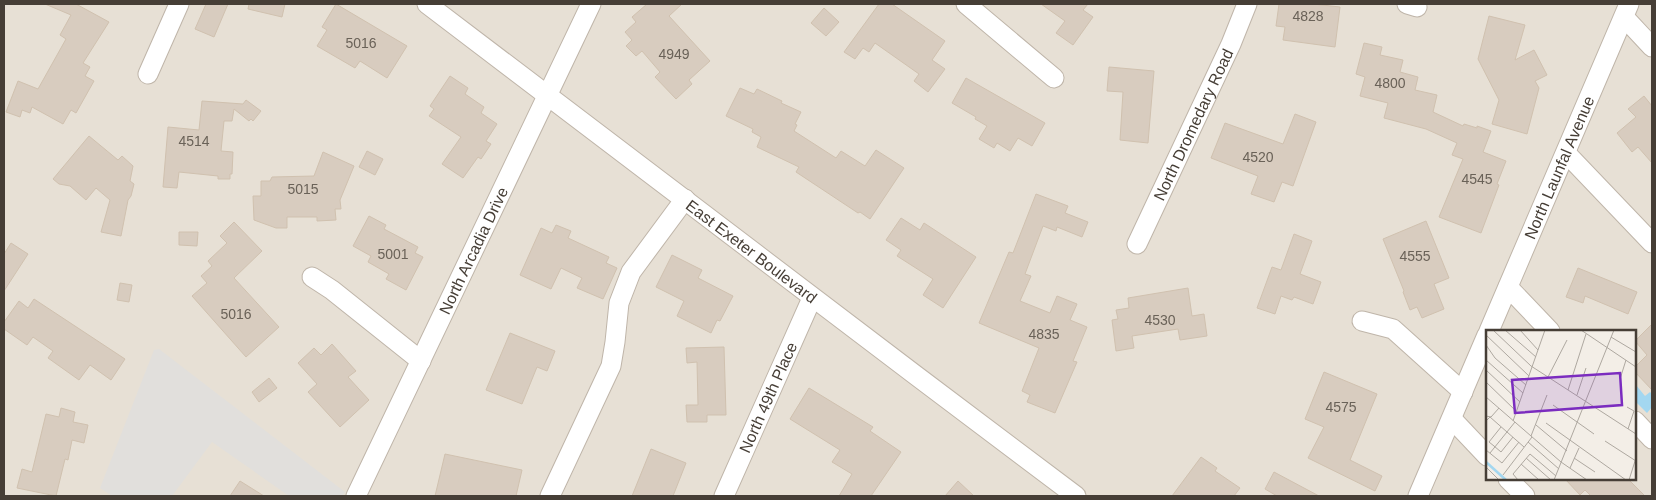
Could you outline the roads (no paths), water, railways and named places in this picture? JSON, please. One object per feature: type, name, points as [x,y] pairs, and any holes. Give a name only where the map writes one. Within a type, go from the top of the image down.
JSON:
[{"type":"street","points":[[148,74],[179,4]]},
{"type":"street","name":"East Exeter Boulevard","points":[[427,4],[685,199],[812,298],[1076,496]]},
{"type":"street","name":"North Arcadia Drive","points":[[356,496],[591,4]]},
{"type":"street","points":[[966,4],[1054,78]]},
{"type":"street","name":"North Dromedary Road","points":[[1137,244],[1248,4]]},
{"type":"street","points":[[1627,10],[1652,47]]},
{"type":"street","name":"North Launfal Avenue","points":[[1489,330],[1627,10]]},
{"type":"street","points":[[1566,152],[1652,244]]},
{"type":"street","points":[[550,496],[611,366],[619,303],[631,272],[685,199]]},
{"type":"street","points":[[312,277],[332,290],[421,361]]},
{"type":"street","points":[[1508,286],[1549,330]]},
{"type":"street","name":"North 49th Place","points":[[724,496],[812,298]]},
{"type":"street","points":[[1362,321],[1393,329],[1463,392]]},
{"type":"street","points":[[1418,496],[1486,337]]},
{"type":"street","points":[[1452,419],[1486,455]]},
{"type":"street","points":[[1636,422],[1652,440]]},
{"type":"street","points":[[1509,480],[1525,496]]},
{"type":"water","points":[[1636,385],[1645,396],[1650,392],[1652,394],[1652,407],[1647,413],[1636,402]]}]
